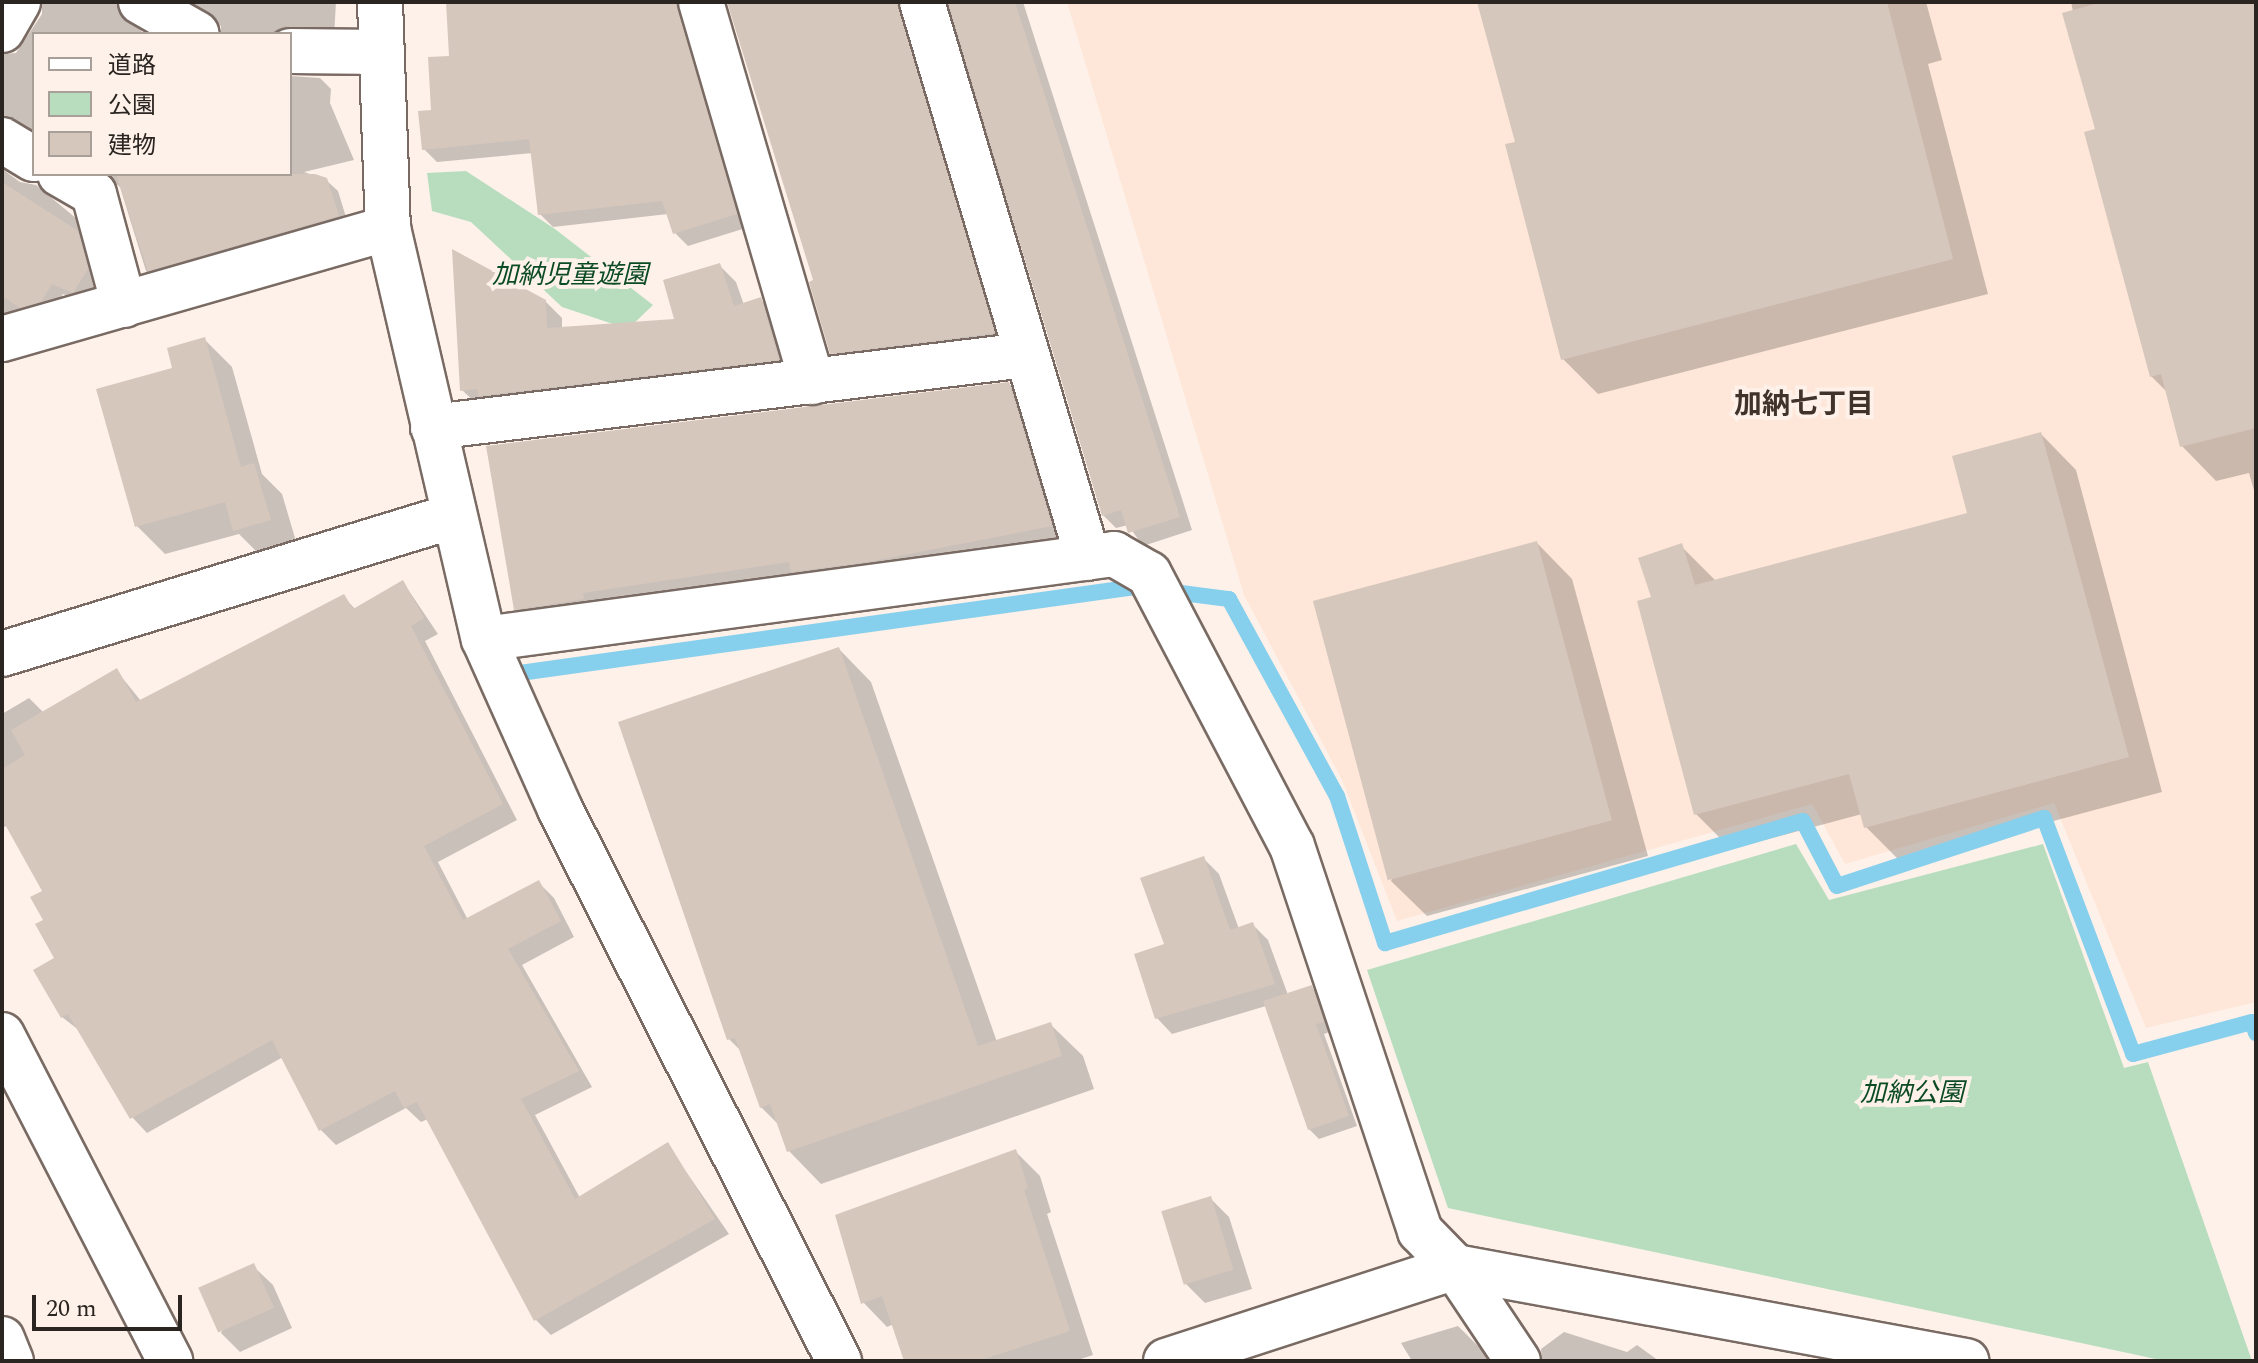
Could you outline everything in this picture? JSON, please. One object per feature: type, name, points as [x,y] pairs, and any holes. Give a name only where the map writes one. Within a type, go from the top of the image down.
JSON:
[{"type":"street","points":[[2,30],[18,2]]},
{"type":"street","points":[[141,2],[194,32]]},
{"type":"street","points":[[380,2],[388,228],[484,639],[560,809],[839,1361]]},
{"type":"street","points":[[701,2],[812,382]]},
{"type":"street","points":[[922,2],[1088,558]]},
{"type":"street","points":[[292,51],[382,52]]},
{"type":"street","points":[[2,140],[32,158]]},
{"type":"street","points":[[63,176],[94,194],[124,305]]},
{"type":"street","points":[[2,339],[388,228]]},
{"type":"street","points":[[433,427],[1025,355]]},
{"type":"street","points":[[2,654],[453,516]]},
{"type":"street","points":[[484,639],[1114,554],[1149,574],[1292,846],[1420,1231],[1455,1267],[1518,1361]]},
{"type":"street","points":[[2,1035],[170,1361]]},
{"type":"street","points":[[1166,1361],[1455,1267],[1966,1361]]},
{"type":"street","points":[[2,1339],[11,1361]]},
{"type":"shaded area","points":[[1067,2],[2256,2],[2256,1002],[2146,1028],[2054,803],[1845,864],[1812,804],[1397,921],[1342,780],[1244,595]]},
{"type":"green space","name":"加納児童遊園","points":[[466,171],[555,229],[653,305],[628,329],[562,307],[471,222],[432,211],[427,173]]},
{"type":"green space","name":"加納公園","points":[[1796,844],[1829,900],[2043,844],[2124,1068],[2148,1062],[2252,1361],[2165,1361],[1448,1208],[1367,970]]},
{"type":"building","points":[[446,2],[677,2],[737,214],[673,234],[662,201],[538,215],[529,139],[422,150],[418,111],[431,110],[428,57],[449,56]]},
{"type":"building","points":[[727,2],[898,2],[995,333],[830,354],[809,282],[813,280]]},
{"type":"building","points":[[948,2],[1015,2],[1180,517],[1128,533],[1121,510],[1102,516]]},
{"type":"building","points":[[1477,2],[1887,2],[1953,259],[1561,360],[1505,144],[1515,142]]},
{"type":"building","points":[[2102,2],[2256,2],[2256,428],[2180,447],[2161,374],[2150,377],[2084,132],[2095,129],[2062,13]]},
{"type":"building","points":[[315,174],[327,178],[339,216],[148,271],[117,176]]},
{"type":"building","points":[[2,182],[78,231],[88,269],[73,293],[52,284],[41,302],[20,308],[2,296]]},
{"type":"building","points":[[452,249],[546,300],[547,328],[674,319],[663,280],[720,263],[734,306],[761,297],[779,360],[478,396],[477,389],[460,391]]},
{"type":"building","points":[[205,337],[241,467],[254,463],[271,520],[233,531],[225,502],[135,527],[96,389],[172,368],[167,348]]},
{"type":"building","points":[[1009,382],[1052,526],[868,562],[791,572],[789,562],[583,593],[584,599],[514,610],[486,446]]},
{"type":"building","points":[[2041,432],[2129,757],[1864,828],[1849,774],[1694,815],[1637,601],[1651,597],[1638,558],[1682,543],[1695,585],[1967,513],[1952,456]]},
{"type":"building","points":[[1537,541],[1612,820],[1388,880],[1313,601]]},
{"type":"building","points":[[403,580],[424,618],[411,626],[503,804],[424,846],[463,920],[539,880],[561,921],[508,949],[579,1071],[521,1099],[575,1199],[668,1142],[715,1219],[534,1321],[417,1102],[404,1108],[395,1091],[319,1131],[272,1040],[130,1119],[68,1014],[61,1018],[33,970],[54,958],[35,924],[43,920],[30,897],[42,891],[2,819],[2,769],[25,755],[11,730],[117,668],[136,702],[344,594],[353,609]]},
{"type":"building","points":[[839,647],[978,1046],[1051,1022],[1062,1056],[787,1152],[770,1104],[760,1108],[735,1038],[727,1040],[618,722]]},
{"type":"building","points":[[1204,856],[1230,930],[1253,922],[1275,984],[1155,1019],[1134,954],[1164,944],[1140,878]]},
{"type":"building","points":[[1312,985],[1324,1022],[1316,1024],[1349,1116],[1308,1130],[1263,1001]]},
{"type":"building","points":[[1016,1149],[1028,1188],[1024,1190],[1070,1331],[978,1361],[904,1361],[882,1296],[861,1304],[835,1215]]},
{"type":"building","points":[[1211,1196],[1234,1270],[1184,1285],[1161,1211]]},
{"type":"building","points":[[254,1263],[274,1308],[218,1333],[198,1288]]},
{"type":"waterway","points":[[520,673],[1135,587],[1229,599],[1337,796],[1385,943],[1803,821],[1837,886],[2044,818],[2133,1054],[2252,1022],[2256,1033]]},
{"type":"district","name":"加納七丁目","points":[[1804,405]]}]
